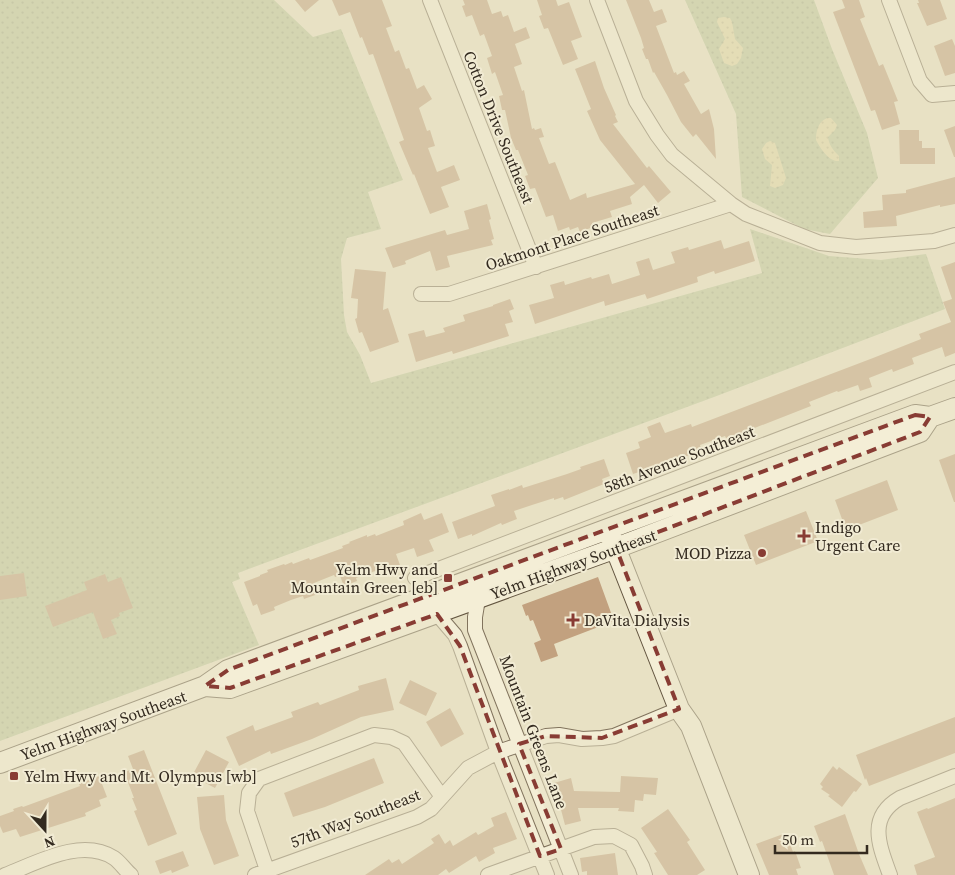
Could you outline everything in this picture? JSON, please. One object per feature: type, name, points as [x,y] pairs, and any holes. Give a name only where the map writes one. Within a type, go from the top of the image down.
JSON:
[{"type":"main road","name":"Yelm Highway Southeast","points":[[0,763],[205,686],[228,670],[502,568],[612,539],[920,432],[930,418],[955,408]]},
{"type":"main road","name":"Yelm Highway Southeast","points":[[205,686],[230,688],[437,614],[478,599],[612,539]]},
{"type":"main road","points":[[612,539],[679,709],[691,726],[749,875]]},
{"type":"main road","points":[[679,709],[679,731],[734,875]]},
{"type":"street","name":"Cotton Drive Southeast","points":[[430,0],[536,267]]},
{"type":"street","points":[[597,0],[636,100],[657,135],[672,155],[731,204],[746,214],[820,243],[856,247],[934,241],[955,235]]},
{"type":"street","points":[[889,0],[920,81],[932,95],[955,93]]},
{"type":"street","name":"Oakmont Place Southeast","points":[[421,294],[448,294],[731,204]]},
{"type":"street","name":"58th Avenue Southeast","points":[[415,578],[955,372]]},
{"type":"street","name":"Mountain Greens Lane","points":[[478,599],[475,630],[571,875]]},
{"type":"street","points":[[437,614],[455,635],[460,646],[498,752],[547,875]]},
{"type":"street","name":"57th Way Southeast","points":[[261,873],[417,816],[431,809],[468,768],[498,752],[546,736],[559,735],[582,739],[614,736],[679,709]]},
{"type":"street","points":[[261,873],[247,811],[249,793],[259,779],[374,735],[391,737],[404,743],[442,798]]},
{"type":"street","points":[[890,875],[879,838],[879,822],[883,812],[893,802],[909,794],[955,776]]},
{"type":"street","points":[[488,875],[594,837],[614,836],[631,845],[645,875]]},
{"type":"street","points":[[5,875],[68,851],[95,850],[114,858],[130,875]]},
{"type":"highlighted area","points":[[915,415],[930,417],[920,432],[616,548],[679,709],[602,738],[546,736],[519,744],[561,849],[540,856],[460,646],[437,614],[230,688],[205,686],[228,670]]},
{"type":"green space","points":[[0,0],[274,0],[313,37],[341,29],[403,180],[368,192],[381,229],[347,238],[341,259],[344,315],[347,332],[360,355],[371,383],[762,273],[750,229],[829,256],[881,260],[926,254],[945,309],[714,397],[238,573],[240,579],[232,582],[259,645],[0,741]]},
{"type":"green space","points":[[685,0],[814,0],[867,133],[878,178],[830,234],[804,229],[742,197],[736,114]]},
{"type":"sand","points":[[718,18],[730,18],[735,39],[743,48],[741,58],[737,64],[732,66],[724,63],[719,49],[725,39],[717,22]]},
{"type":"sand","points":[[827,118],[831,118],[837,125],[828,137],[829,142],[839,156],[839,161],[829,157],[816,140],[818,127]]},
{"type":"sand","points":[[770,141],[775,143],[786,178],[783,185],[775,188],[770,186],[772,165],[765,159],[762,149]]},
{"type":"building","points":[[295,0],[319,0],[305,12]]},
{"type":"building","points":[[332,0],[382,0],[392,26],[386,28],[395,52],[399,50],[406,69],[409,68],[417,89],[424,85],[432,99],[419,108],[427,131],[430,130],[435,146],[428,148],[437,172],[454,165],[460,180],[441,187],[449,207],[430,214],[399,142],[404,140],[373,54],[369,55],[350,12],[339,16]]},
{"type":"building","points":[[463,0],[487,0],[492,14],[501,11],[503,17],[508,15],[514,32],[526,27],[530,38],[515,44],[522,64],[514,67],[522,91],[524,90],[532,129],[541,128],[544,137],[539,138],[549,164],[555,162],[570,200],[586,193],[587,198],[635,184],[600,140],[587,111],[591,109],[575,69],[595,61],[618,122],[613,124],[647,168],[649,166],[671,192],[658,203],[644,185],[630,197],[632,204],[610,211],[612,217],[592,223],[593,227],[580,232],[578,227],[570,230],[569,227],[558,231],[553,215],[546,217],[535,188],[530,189],[525,176],[528,175],[511,138],[505,110],[502,110],[499,96],[503,95],[495,72],[492,74],[487,58],[492,56],[484,34],[480,36],[472,15],[466,17],[462,6],[465,5]]},
{"type":"building","points":[[537,0],[556,0],[558,6],[569,2],[582,37],[571,41],[578,59],[563,65],[548,28],[544,29],[539,16],[542,15]]},
{"type":"building","points":[[626,0],[649,0],[654,12],[662,9],[667,22],[656,26],[674,73],[676,72],[677,75],[684,71],[690,81],[684,84],[701,114],[709,109],[714,129],[716,159],[696,134],[693,137],[681,122],[653,73],[642,49],[644,48],[641,38]]},
{"type":"building","points":[[842,0],[859,0],[865,17],[860,19],[879,66],[883,64],[898,101],[894,102],[900,124],[882,130],[875,110],[871,111],[833,12],[845,8]]},
{"type":"building","points":[[918,0],[940,0],[947,19],[927,26],[917,3],[919,3]]},
{"type":"building","points":[[952,39],[955,46],[955,73],[945,76],[934,46]]},
{"type":"building","points":[[955,126],[955,157],[954,157],[944,130]]},
{"type":"building","points":[[899,130],[919,130],[919,141],[922,141],[922,148],[935,148],[935,164],[900,164]]},
{"type":"building","points":[[955,177],[955,204],[940,207],[940,205],[896,216],[897,226],[864,228],[863,212],[883,210],[882,195],[906,193],[906,190]]},
{"type":"building","points":[[487,204],[494,239],[491,240],[493,245],[447,256],[450,267],[436,271],[430,251],[405,261],[406,264],[393,268],[385,248],[445,230],[447,235],[469,229],[464,211]]},
{"type":"building","points":[[721,240],[724,249],[749,241],[755,261],[715,274],[714,271],[697,277],[698,282],[647,299],[645,294],[605,306],[604,301],[535,324],[529,305],[554,298],[550,285],[564,281],[565,285],[609,274],[612,284],[640,275],[636,262],[649,258],[653,270],[675,263],[671,252],[688,247],[689,250]]},
{"type":"building","points":[[955,262],[955,353],[945,357],[942,347],[912,358],[914,364],[893,372],[892,369],[869,378],[872,387],[860,391],[858,385],[837,391],[809,402],[811,406],[747,431],[748,433],[735,437],[734,435],[726,438],[725,436],[700,445],[702,451],[633,474],[626,453],[640,448],[638,442],[651,437],[647,427],[660,422],[665,433],[691,424],[692,427],[921,339],[919,334],[951,322],[943,302],[952,299],[941,267]]},
{"type":"building","points":[[355,269],[386,272],[383,310],[388,308],[399,342],[370,352],[362,332],[359,333],[355,319],[357,318],[358,299],[351,298]]},
{"type":"building","points":[[510,299],[514,309],[509,311],[513,322],[505,324],[509,336],[453,354],[452,351],[416,362],[408,334],[424,330],[426,337],[445,332],[443,328],[465,321],[463,315]]},
{"type":"building","points":[[955,454],[955,502],[954,502],[939,460]]},
{"type":"building","points":[[604,459],[610,476],[602,479],[604,484],[564,500],[563,497],[554,500],[554,498],[514,511],[517,519],[502,525],[501,523],[472,536],[472,534],[458,539],[452,522],[495,506],[491,495],[522,485],[523,488],[567,474],[581,469],[580,467]]},
{"type":"building","points":[[887,480],[898,510],[846,530],[835,500]]},
{"type":"building","points":[[806,511],[818,541],[756,565],[744,535]]},
{"type":"building","points":[[421,513],[424,520],[442,513],[449,532],[429,540],[434,551],[417,557],[414,548],[396,554],[400,565],[387,570],[386,567],[356,578],[357,581],[344,586],[340,576],[335,577],[334,575],[314,583],[318,594],[304,599],[303,596],[291,600],[274,607],[275,610],[261,615],[257,604],[253,606],[244,582],[268,572],[267,570],[284,564],[292,562],[293,564],[309,558],[310,560],[343,548],[342,546],[349,542],[367,535],[367,537],[375,534],[376,536],[404,525],[403,521]]},
{"type":"building","points":[[24,573],[27,596],[0,600],[0,576]]},
{"type":"building","points":[[105,574],[108,582],[121,577],[133,608],[119,613],[120,616],[111,620],[117,634],[103,639],[93,612],[53,627],[45,606],[87,590],[84,582]]},
{"type":"building","name":"DaVita Dialysis","points":[[598,577],[614,621],[554,644],[558,656],[541,662],[534,643],[541,640],[533,620],[530,621],[528,615],[526,616],[522,605]]},
{"type":"building","points":[[386,678],[394,710],[361,717],[312,739],[271,754],[270,751],[239,766],[226,737],[253,725],[255,731],[293,717],[291,712],[318,702],[320,705],[359,690],[358,686]]},
{"type":"building","points":[[410,680],[437,693],[426,716],[399,703]]},
{"type":"building","points":[[450,708],[464,734],[441,747],[426,722]]},
{"type":"building","points":[[955,717],[955,753],[869,786],[856,755]]},
{"type":"building","points":[[144,750],[177,834],[148,846],[134,811],[137,810],[132,798],[134,798],[124,772],[133,769],[128,756]]},
{"type":"building","points":[[206,750],[229,762],[215,788],[192,776]]},
{"type":"building","points":[[374,758],[384,783],[325,807],[293,817],[284,793]]},
{"type":"building","points":[[833,766],[837,770],[839,767],[862,784],[842,807],[821,789],[823,787],[820,784]]},
{"type":"building","points":[[99,776],[107,797],[99,800],[101,806],[85,813],[86,816],[20,837],[16,829],[3,833],[0,826],[0,816],[14,811],[13,809],[80,786],[79,784]]},
{"type":"building","points":[[621,776],[658,778],[656,795],[644,794],[643,801],[635,800],[634,812],[618,811],[619,808],[578,808],[581,821],[565,825],[554,783],[571,778],[574,791],[620,792]]},
{"type":"building","points":[[224,795],[226,820],[239,856],[214,865],[200,829],[197,797]]},
{"type":"building","points":[[955,798],[955,875],[917,875],[914,865],[935,857],[917,812]]},
{"type":"building","points":[[668,809],[690,840],[687,842],[705,870],[697,875],[668,875],[654,853],[657,852],[641,828]]},
{"type":"building","points":[[506,812],[517,839],[493,848],[495,853],[479,862],[476,856],[449,873],[446,869],[438,875],[365,875],[389,859],[392,863],[399,859],[402,864],[434,843],[431,839],[439,834],[445,844],[450,840],[453,846],[476,832],[478,835],[494,826],[491,818]]},
{"type":"building","points":[[845,814],[868,875],[834,875],[822,841],[820,842],[814,826]]},
{"type":"building","points":[[786,833],[801,868],[796,869],[798,875],[769,875],[756,844]]},
{"type":"building","points":[[183,851],[189,866],[172,873],[171,870],[160,874],[155,861]]},
{"type":"building","points":[[615,853],[618,875],[587,875],[587,871],[582,872],[580,858]]},
{"type":"place","name":"Indigo Urgent Care","points":[[804,536]]},
{"type":"place","name":"MOD Pizza","points":[[762,553]]},
{"type":"place","name":"Yelm Hwy and Mountain Green [eb]","points":[[448,578]]},
{"type":"place","name":"DaVita Dialysis","points":[[573,620]]},
{"type":"place","name":"Yelm Hwy and Mt. Olympus [wb]","points":[[14,776]]}]
